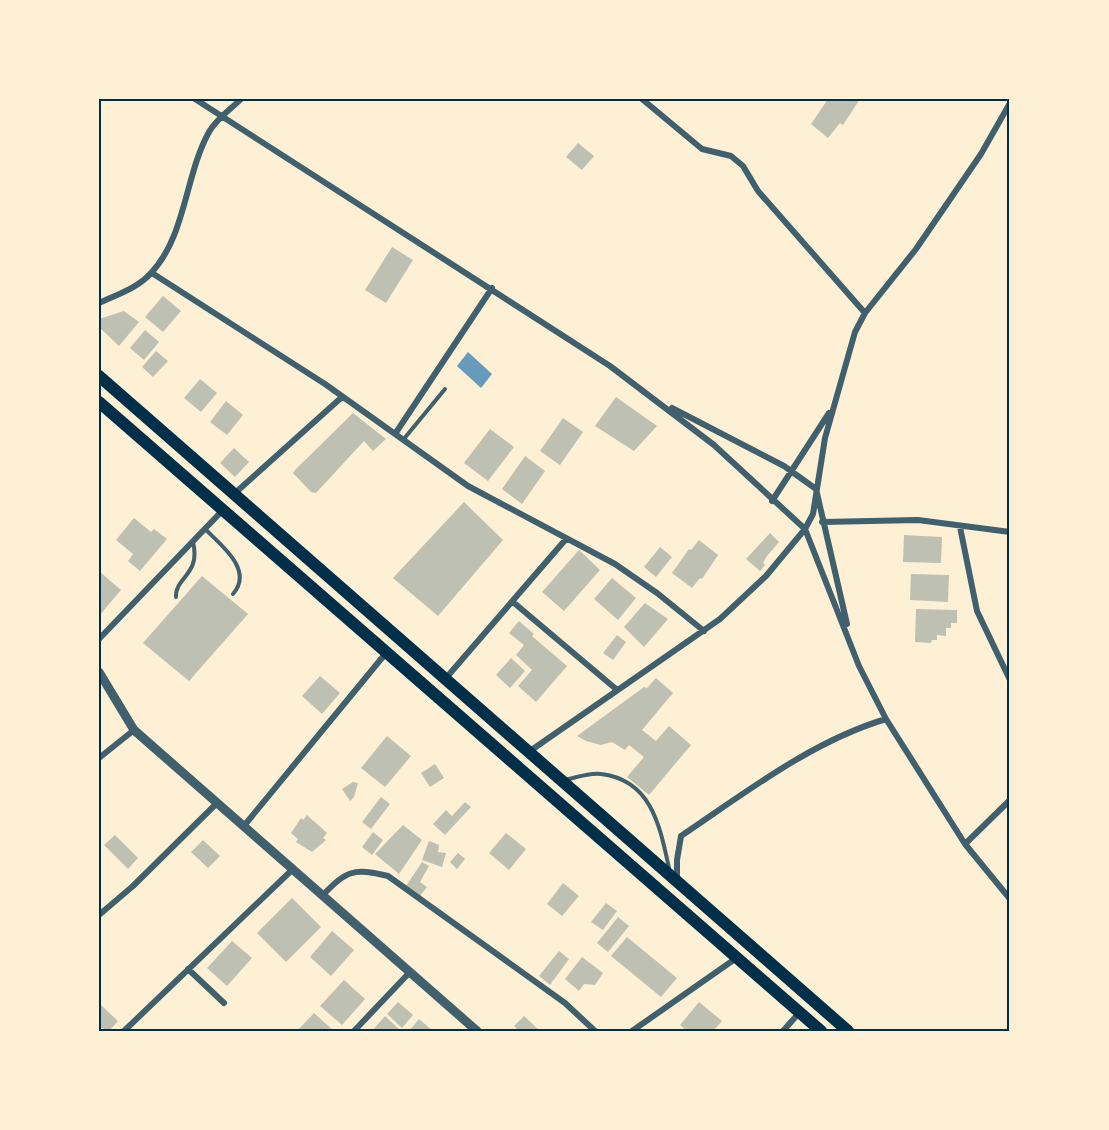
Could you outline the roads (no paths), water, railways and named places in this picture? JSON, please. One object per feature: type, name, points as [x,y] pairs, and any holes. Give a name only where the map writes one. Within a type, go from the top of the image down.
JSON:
[{"type":"highway","points":[[99,376],[849,1031]]},
{"type":"highway","points":[[99,402],[821,1031]]},
{"type":"street","points":[[195,99],[492,288],[659,401],[714,445],[772,501],[805,529],[859,666],[886,719],[965,844],[1010,899]]},
{"type":"street","points":[[99,303],[141,282],[152,273],[175,231],[208,132],[220,117],[241,99]]},
{"type":"street","points":[[642,99],[702,149],[731,156],[743,166],[758,191],[865,313]]},
{"type":"street","points":[[530,751],[616,689],[704,631],[766,576],[805,529],[813,514],[834,405],[855,332],[865,313],[929,231],[981,154],[1010,103]]},
{"type":"street","points":[[152,273],[342,397],[468,486],[615,564],[657,593],[704,631]]},
{"type":"street","points":[[395,434],[492,288]]},
{"type":"street","points":[[234,494],[342,397]]},
{"type":"street","points":[[659,401],[792,471],[816,489],[851,642]]},
{"type":"street","points":[[772,501],[834,405]]},
{"type":"street","points":[[99,639],[223,510]]},
{"type":"street","points":[[822,522],[918,520],[1010,532]]},
{"type":"street","points":[[960,527],[977,611],[1010,680]]},
{"type":"street","points":[[446,678],[566,539]]},
{"type":"street","points":[[513,602],[616,689]]},
{"type":"street","points":[[243,827],[386,653]]},
{"type":"street","points":[[99,672],[103,685],[135,730],[216,804],[477,1031]]},
{"type":"street","points":[[674,878],[681,836],[785,767],[847,734],[886,719]]},
{"type":"street","points":[[99,758],[135,730]]},
{"type":"street","points":[[965,844],[1010,800]]},
{"type":"street","points":[[99,915],[133,886],[216,804]]},
{"type":"street","points":[[124,1031],[292,869]]},
{"type":"street","points":[[322,896],[340,877],[350,872],[366,871],[388,876],[565,1003],[595,1031]]},
{"type":"street","points":[[632,1031],[735,958]]},
{"type":"street","points":[[188,969],[224,1003]]},
{"type":"street","points":[[354,1031],[409,973]]},
{"type":"street","points":[[783,1031],[799,1012]]},
{"type":"lane","points":[[402,441],[445,389]]},
{"type":"lane","points":[[205,529],[236,562],[240,571],[238,588],[233,594]]},
{"type":"lane","points":[[176,597],[176,591],[194,564],[196,555],[193,542]]},
{"type":"lane","points":[[563,780],[599,773],[617,778],[644,796],[653,809],[674,878]]},
{"type":"water","points":[[468,352],[492,374],[481,388],[457,366]]}]
